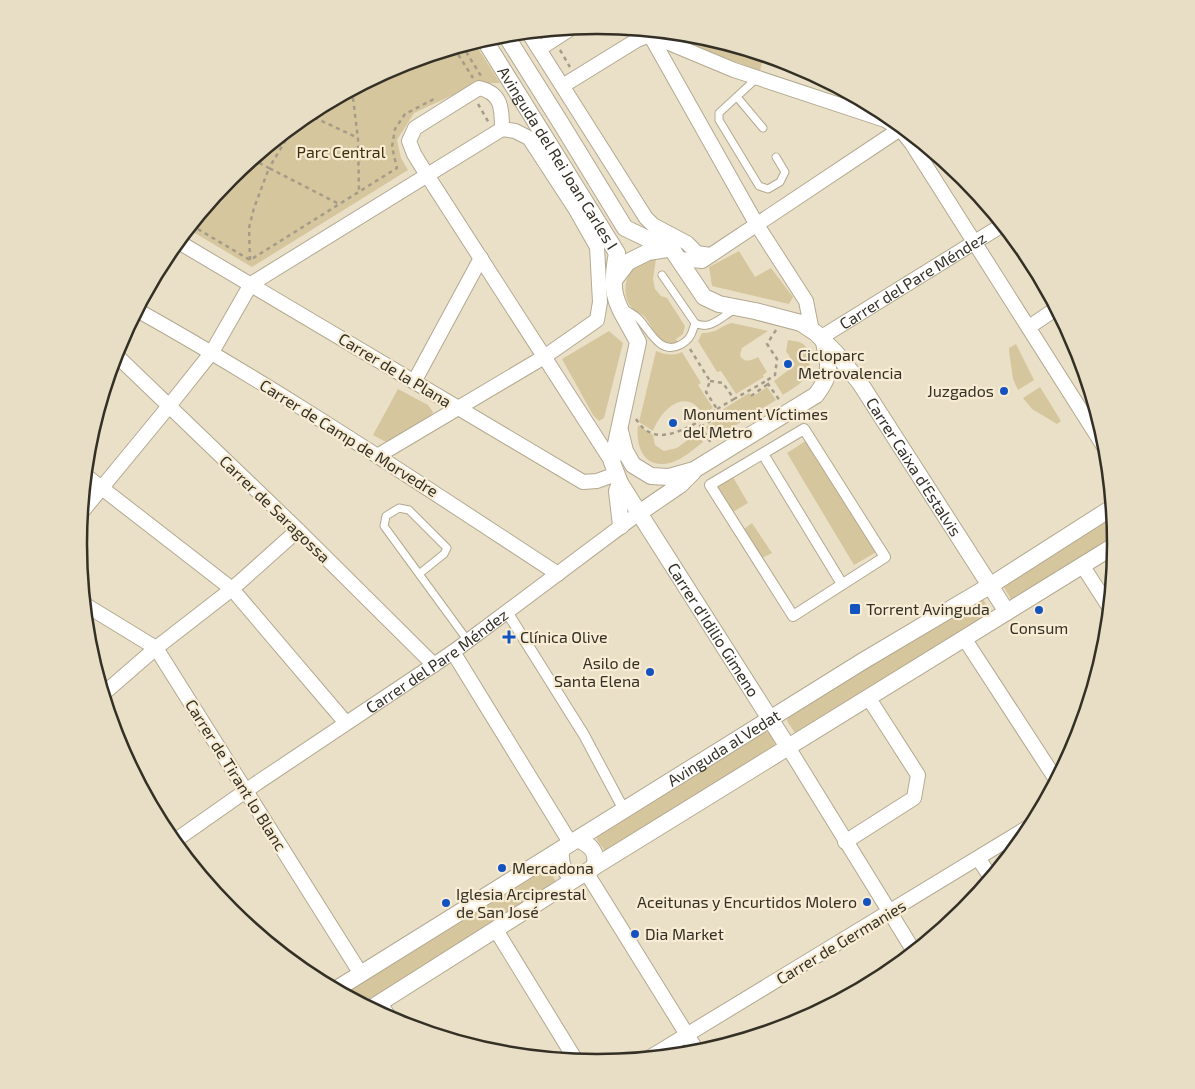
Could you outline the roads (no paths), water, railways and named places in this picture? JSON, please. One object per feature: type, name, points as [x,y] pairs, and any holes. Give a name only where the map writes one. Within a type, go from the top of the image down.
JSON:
[{"type":"street","points":[[539,49],[560,35]]},
{"type":"street","points":[[564,86],[637,40],[646,36]]},
{"type":"street","points":[[651,37],[757,225],[806,301],[819,337]]},
{"type":"street","points":[[656,37],[758,78],[877,117]]},
{"type":"street","points":[[532,38],[669,251],[702,261],[895,130]]},
{"type":"street","name":"Avinguda del Rei Joan Carles I","points":[[510,42],[625,228],[669,251]]},
{"type":"street","name":"Avinguda del Rei Joan Carles I","points":[[488,46],[618,253],[613,290],[616,304],[638,342],[634,368],[619,426],[616,473],[621,526]]},
{"type":"street","points":[[89,503],[212,352],[251,284],[427,175],[498,131],[502,106],[490,90],[479,88],[415,128],[409,141],[414,154],[427,175],[544,356],[639,512]]},
{"type":"street","name":"Avinguda del Rei Joan Carles I","points":[[498,131],[515,131],[529,138],[608,262],[608,305],[618,317],[627,323]]},
{"type":"street","points":[[909,140],[1029,327],[1091,412]]},
{"type":"street","points":[[652,225],[687,243],[698,253],[710,256]]},
{"type":"street","name":"Carrer del Pare Méndez","points":[[180,837],[453,652],[639,512],[680,485],[694,470],[816,395],[827,380],[829,365],[819,337],[998,228]]},
{"type":"street","name":"Carrer de la Plana","points":[[184,245],[583,482],[597,481],[616,473]]},
{"type":"street","name":"Avinguda del Rei Joan Carles I","points":[[544,356],[597,320],[600,302],[597,246]]},
{"type":"street","name":"Avinguda del Rei Joan Carles I","points":[[614,281],[628,262],[648,252],[669,251]]},
{"type":"street","name":"Carrer Caixa d'Estalvis","points":[[669,251],[704,298],[719,304],[801,323],[836,352],[860,383],[1007,612]]},
{"type":"street","points":[[414,382],[481,258]]},
{"type":"street","points":[[1029,327],[1052,312]]},
{"type":"street","name":"Carrer de Camp de Morvedre","points":[[142,313],[212,352],[379,455],[558,574]]},
{"type":"street","points":[[379,455],[544,356]]},
{"type":"street","name":"Carrer de Saragossa","points":[[122,360],[298,530],[434,665]]},
{"type":"street","name":"Carrer del Pare Méndez","points":[[619,426],[625,451],[633,465],[651,476],[669,477],[694,470]]},
{"type":"street","points":[[804,429],[884,558],[842,584],[793,616],[710,485],[804,429]]},
{"type":"street","points":[[763,454],[842,584]]},
{"type":"street","points":[[91,480],[232,589],[346,723]]},
{"type":"street","name":"Avinguda al Vedat","points":[[341,986],[863,661],[990,586],[1107,511]]},
{"type":"street","name":"Carrer d'Idilio Gimeno","points":[[639,512],[788,747]]},
{"type":"street","points":[[108,690],[156,648],[232,589],[298,530]]},
{"type":"street","name":"Avinguda al Vedat","points":[[377,1005],[868,697],[1108,549]]},
{"type":"street","points":[[1082,565],[1105,602]]},
{"type":"street","name":"Carrer de Tirant lo Blanc","points":[[91,608],[156,648],[361,974]]},
{"type":"street","points":[[507,612],[584,735],[624,810]]},
{"type":"street","points":[[964,638],[1053,775]]},
{"type":"street","points":[[453,652],[570,845]]},
{"type":"street","points":[[845,842],[914,798],[918,775],[868,697]]},
{"type":"street","points":[[788,747],[911,947]]},
{"type":"street","name":"Carrer de Germanies","points":[[659,1051],[890,913],[1018,833]]},
{"type":"street","points":[[570,845],[560,862],[562,868],[566,872],[586,873]]},
{"type":"street","points":[[570,845],[590,846],[594,850],[596,856],[586,873]]},
{"type":"street","points":[[978,858],[988,873]]},
{"type":"street","points":[[586,873],[694,1046]]},
{"type":"street","points":[[496,930],[572,1054]]},
{"type":"lane","points":[[758,78],[719,114],[719,120],[759,186],[768,189],[780,182],[785,172],[776,158]]},
{"type":"lane","points":[[738,97],[763,128]]},
{"type":"lane","points":[[662,275],[694,323],[705,326],[713,324],[739,308]]},
{"type":"lane","points":[[616,304],[637,317],[662,346],[668,348],[677,347],[686,342],[692,335],[694,323]]},
{"type":"lane","points":[[419,574],[444,554],[447,548],[409,510],[399,508],[386,516],[384,526],[419,574],[468,641]]},
{"type":"place","name":"Cicloparc Metrovalencia","points":[[788,364]]},
{"type":"place","name":"Juzgados","points":[[1004,391]]},
{"type":"place","name":"Monument Víctimes del Metro","points":[[673,423]]},
{"type":"place","name":"Torrent Avinguda","points":[[855,609]]},
{"type":"place","name":"Consum","points":[[1039,610]]},
{"type":"place","name":"Clínica Olive","points":[[509,637]]},
{"type":"place","name":"Asilo de Santa Elena","points":[[650,672]]},
{"type":"place","name":"Mercadona","points":[[502,868]]},
{"type":"place","name":"Aceitunas y Encurtidos Molero","points":[[867,902]]},
{"type":"place","name":"Iglesia Arciprestal de San José","points":[[446,903]]},
{"type":"place","name":"Dia Market","points":[[635,934]]},
{"type":"park label","name":"Parc Central","points":[[341,152]]}]
